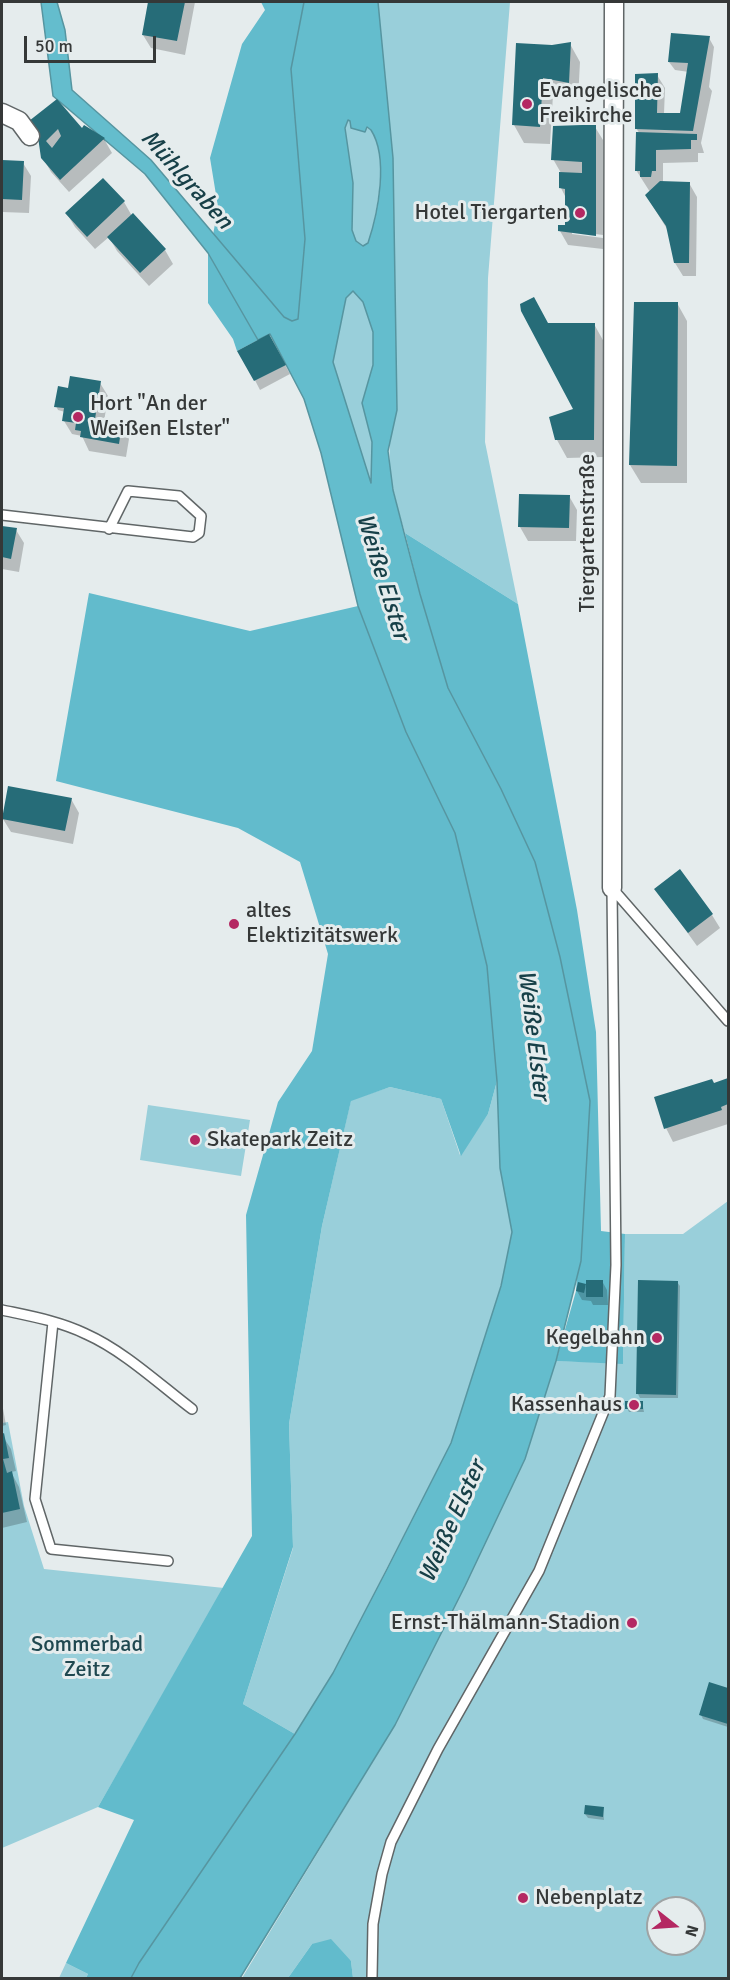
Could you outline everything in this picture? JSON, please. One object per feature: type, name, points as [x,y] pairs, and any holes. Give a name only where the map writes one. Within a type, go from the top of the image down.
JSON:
[{"type":"street","name":"Tiergartenstraße","points":[[612,888],[614,2]]},
{"type":"street","points":[[2,112],[19,121],[30,136]]},
{"type":"lane","points":[[2,515],[109,529],[194,537],[199,532],[201,516],[179,496],[128,491],[109,529]]},
{"type":"lane","points":[[612,888],[729,1021]]},
{"type":"lane","points":[[372,1978],[373,1924],[382,1874],[391,1842],[438,1749],[539,1571],[610,1396],[616,1265],[612,888]]},
{"type":"lane","points":[[2,1310],[53,1322],[88,1334],[130,1362],[192,1409]]},
{"type":"lane","points":[[53,1322],[35,1499],[51,1549],[168,1561]]},
{"type":"green space","points":[[378,2],[510,2],[488,278],[485,442],[518,604],[405,533],[396,501],[390,472],[390,443],[397,410],[393,158]]},
{"type":"green space","points":[[348,120],[371,130],[379,155],[378,202],[368,244],[363,246],[356,241],[352,230],[353,183],[345,128]]},
{"type":"green space","points":[[353,291],[363,302],[373,332],[373,365],[362,403],[372,442],[371,485],[333,362],[346,298]]},
{"type":"green space","points":[[497,1081],[500,1168],[512,1232],[501,1286],[451,1443],[333,1673],[295,1734],[243,1704],[293,1548],[289,1424],[322,1226],[351,1100],[390,1087],[441,1099],[460,1155],[488,1114]]},
{"type":"green space","name":"Skatepark Zeitz","points":[[148,1105],[250,1120],[241,1176],[140,1160]]},
{"type":"green space","name":"Ernst-Thälmann-Stadion","points":[[728,1201],[728,1978],[353,1978],[351,1961],[312,1944],[288,1978],[242,1978],[395,1725],[525,1459],[556,1361],[623,1363],[625,1234],[683,1234]]},
{"type":"green space","name":"Sommerbad Zeitz","points":[[8,1422],[24,1506],[44,1569],[224,1588],[98,1807],[2,1848],[2,1423]]},
{"type":"green space","points":[[66,1963],[88,1974],[86,1978],[59,1978]]},
{"type":"shaded area","points":[[261,2],[304,2],[291,69],[305,239],[298,319],[292,321],[284,317],[213,235],[218,207],[210,158],[242,44],[265,10]]},
{"type":"shaded area","points":[[208,253],[258,340],[237,351],[233,339],[208,303]]},
{"type":"shaded area","points":[[405,533],[518,604],[577,910],[596,1032],[601,1231],[625,1234],[623,1364],[556,1361],[576,1291],[590,1101],[560,957],[535,862],[501,789],[448,688],[420,594]]},
{"type":"shaded area","points":[[89,593],[250,631],[358,606],[406,732],[455,833],[487,966],[497,1081],[488,1114],[461,1156],[441,1099],[390,1087],[351,1101],[322,1226],[289,1424],[293,1547],[243,1704],[295,1734],[131,1978],[86,1978],[88,1974],[66,1963],[134,1820],[98,1807],[252,1536],[246,1215],[278,1102],[312,1051],[328,954],[300,862],[238,828],[56,781]]},
{"type":"shaded area","points":[[331,1939],[351,1961],[353,1978],[288,1978],[312,1944]]},
{"type":"water","name":"Weiße Elster","points":[[41,2],[57,2],[65,30],[72,90],[151,160],[284,317],[292,321],[298,319],[305,239],[291,69],[304,2],[378,2],[393,158],[397,410],[388,451],[393,490],[420,594],[448,688],[501,789],[535,862],[560,957],[590,1101],[581,1261],[556,1361],[525,1459],[465,1586],[395,1725],[240,1978],[131,1978],[295,1734],[333,1673],[451,1443],[501,1286],[512,1232],[500,1168],[497,1081],[487,966],[455,833],[406,732],[358,606],[321,453],[304,399],[270,334],[258,340],[208,253],[145,174],[53,96]],"holes":[[[348,120],[351,128],[365,132],[367,127],[371,130],[380,155],[378,201],[368,243],[363,246],[356,241],[352,230],[353,183],[345,128]],[[353,291],[363,302],[373,332],[373,365],[362,403],[372,442],[371,483],[333,362],[346,298]]]},
{"type":"building","points":[[148,2],[185,2],[177,41],[142,35]]},
{"type":"building","points":[[671,33],[710,36],[693,131],[635,129],[635,74],[658,73],[657,113],[680,113],[688,63],[668,62]]},
{"type":"building","name":"Evangelische Freikirche","points":[[571,42],[569,83],[543,78],[540,127],[512,125],[516,43],[552,45]]},
{"type":"building","points":[[57,99],[82,128],[84,125],[105,138],[60,180],[41,158],[37,130],[29,121]],"holes":[[[58,129],[61,136],[52,148],[46,141]]]},
{"type":"building","points":[[596,125],[596,236],[558,231],[558,225],[565,225],[565,189],[559,188],[559,172],[582,173],[582,162],[551,160],[553,126]]},
{"type":"building","points":[[636,132],[697,134],[697,140],[691,140],[691,149],[656,150],[656,171],[652,171],[651,177],[640,177],[640,171],[635,171]]},
{"type":"building","points":[[2,160],[24,161],[22,200],[2,199]]},
{"type":"building","points":[[103,178],[125,201],[87,237],[65,213]]},
{"type":"building","points":[[660,181],[690,182],[689,263],[674,263],[666,226],[645,195]]},
{"type":"building","points":[[133,213],[166,249],[140,273],[107,237]]},
{"type":"building","points":[[534,297],[548,323],[595,323],[594,440],[555,440],[549,417],[573,409],[521,311],[520,304]]},
{"type":"building","points":[[634,302],[678,302],[677,466],[629,465]]},
{"type":"building","points":[[269,334],[286,365],[254,381],[237,351]]},
{"type":"building","points":[[70,376],[101,381],[95,419],[122,424],[119,444],[80,437],[81,431],[75,430],[76,423],[62,421],[64,408],[54,407],[58,386],[68,388]]},
{"type":"building","points":[[519,494],[570,495],[569,528],[518,527]]},
{"type":"building","points":[[2,526],[17,528],[11,559],[2,557]]},
{"type":"building","points":[[8,786],[72,798],[65,831],[2,819]]},
{"type":"building","points":[[680,869],[713,914],[688,933],[654,889]]},
{"type":"building","points":[[728,1078],[728,1104],[721,1107],[722,1110],[664,1129],[654,1097],[712,1079],[714,1083]]},
{"type":"building","points":[[586,1280],[603,1280],[603,1297],[586,1297]]},
{"type":"building","name":"Kegelbahn","points":[[638,1280],[678,1281],[676,1395],[636,1394]]},
{"type":"building","points":[[578,1282],[586,1284],[584,1293],[576,1291]]},
{"type":"building","name":"Kassenhaus","points":[[625,1401],[643,1401],[643,1409],[625,1409]]},
{"type":"building","points":[[4,1433],[9,1458],[3,1459],[7,1473],[12,1471],[20,1509],[2,1513],[2,1434]]},
{"type":"building","points":[[709,1682],[728,1688],[728,1724],[699,1715]]},
{"type":"building","points":[[585,1805],[604,1807],[603,1817],[584,1814]]},
{"type":"place","name":"Evangelische Freikirche","points":[[527,104]]},
{"type":"place","name":"Hotel Tiergarten","points":[[580,213]]},
{"type":"place","name":"Hort \"An der Weißen Elster\"","points":[[78,417]]},
{"type":"place","name":"altes Elektizitätswerk","points":[[234,924]]},
{"type":"place","name":"Skatepark Zeitz","points":[[195,1140]]},
{"type":"place","name":"Kegelbahn","points":[[657,1338]]},
{"type":"place","name":"Kassenhaus","points":[[634,1405]]},
{"type":"place","name":"Ernst-Thälmann-Stadion","points":[[632,1623]]},
{"type":"place","name":"Nebenplatz","points":[[523,1898]]},
{"type":"water label","name":"Mühlgraben","points":[[186,180]]}]
